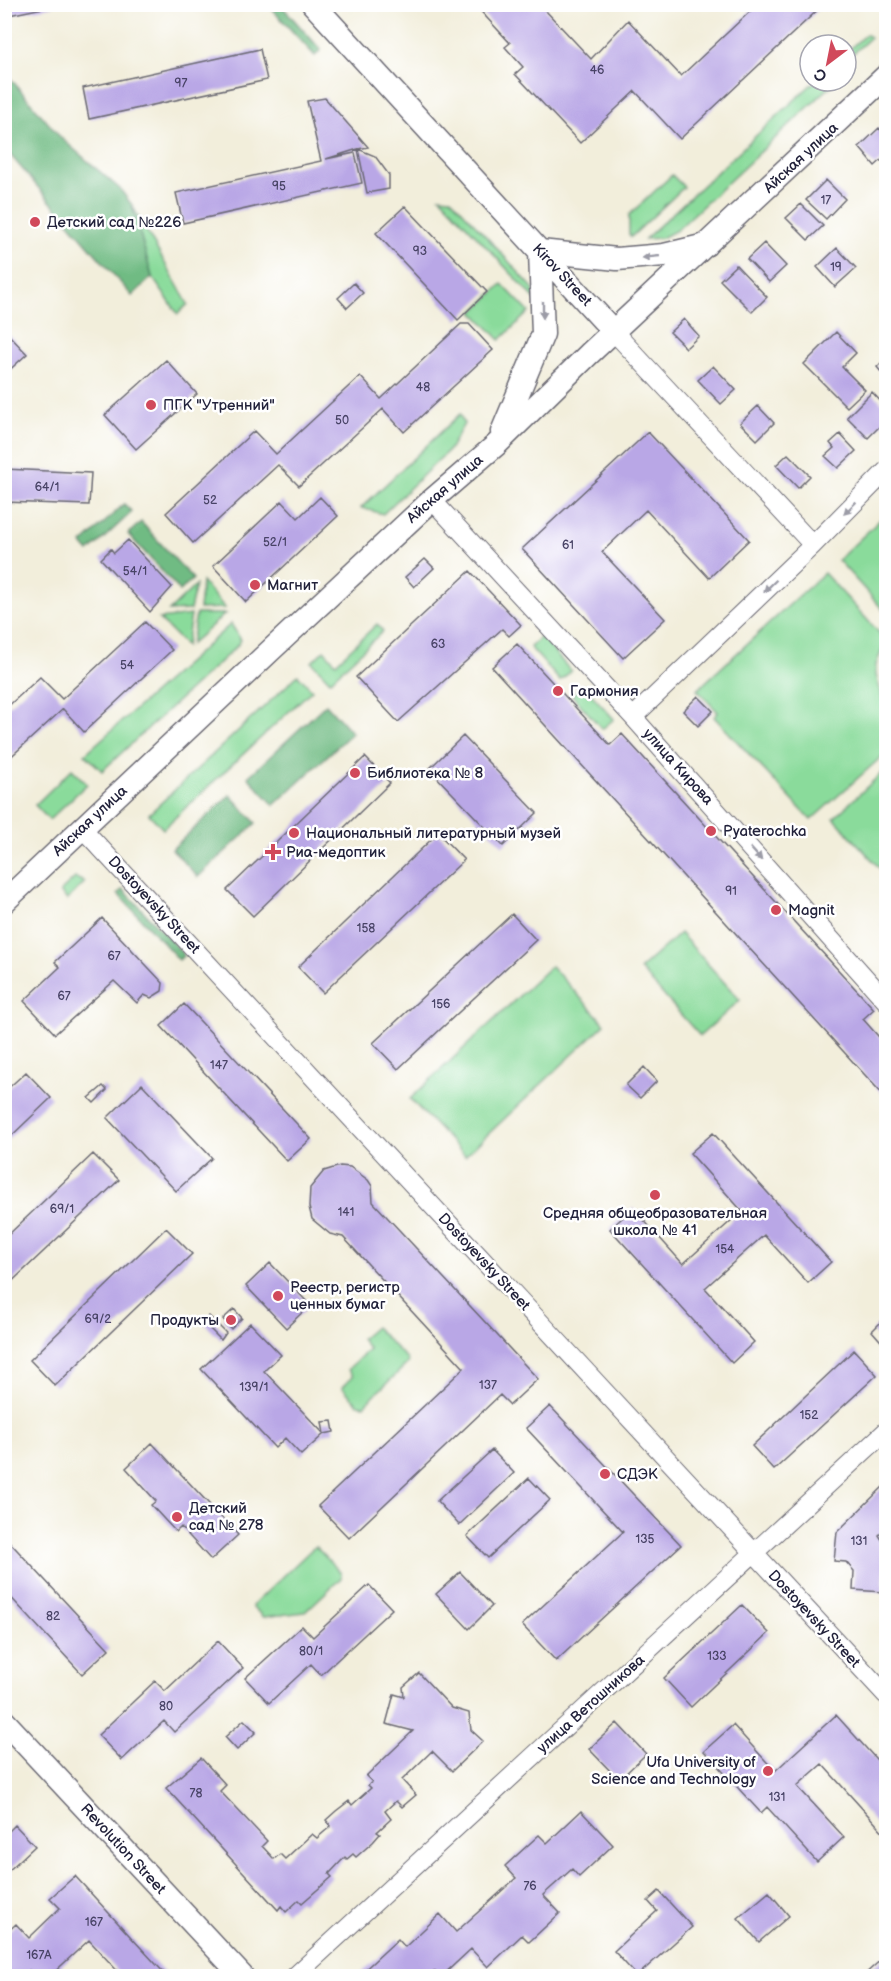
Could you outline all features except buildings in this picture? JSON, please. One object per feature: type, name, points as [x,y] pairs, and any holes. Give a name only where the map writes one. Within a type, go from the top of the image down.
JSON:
[{"type":"main road","name":"Kirov Street","points":[[313,4],[614,332]]},
{"type":"main road","name":"Айская улица","points":[[4,902],[432,500],[496,445],[886,76]]},
{"type":"main road","points":[[496,445],[543,334],[540,251],[617,259],[664,255],[708,245]]},
{"type":"main road","name":"Revolution Street","points":[[4,1721],[242,1977]]},
{"type":"street","name":"Kirov Street","points":[[614,332],[813,546]]},
{"type":"street","name":"улица Кирова","points":[[886,471],[813,546],[633,717],[886,1002]]},
{"type":"street","points":[[432,500],[633,717]]},
{"type":"street","name":"Dostoyevsky Street","points":[[82,828],[886,1695]]},
{"type":"street","name":"улица Ветошникова","points":[[295,1977],[886,1431]]},
{"type":"green space","points":[[268,5],[281,5],[321,50],[315,56]]},
{"type":"green space","points":[[866,34],[870,38],[858,49],[858,41]]},
{"type":"green space","points":[[4,71],[61,138],[120,189],[132,205],[152,277],[132,296],[5,149]]},
{"type":"green space","points":[[802,93],[823,93],[677,230],[662,238],[645,239]]},
{"type":"green space","points":[[672,175],[684,187],[631,237],[629,215]]},
{"type":"green space","points":[[440,197],[451,198],[533,288],[536,300]]},
{"type":"green space","points":[[132,205],[188,304],[178,314],[152,277]]},
{"type":"green space","points":[[502,284],[529,312],[500,340],[473,312]]},
{"type":"green space","points":[[460,414],[464,424],[449,450],[383,514],[361,508]]},
{"type":"green space","points":[[124,504],[132,512],[89,552],[82,544]]},
{"type":"green space","points":[[886,514],[886,613],[838,560]]},
{"type":"green space","points":[[141,522],[193,579],[180,591],[128,534]]},
{"type":"green space","points":[[824,573],[886,640],[876,665],[876,675],[886,711],[886,753],[811,820],[714,717],[718,712],[697,690]]},
{"type":"green space","points":[[202,582],[225,608],[199,609]]},
{"type":"green space","points":[[196,585],[190,610],[169,611]]},
{"type":"green space","points":[[196,614],[225,614],[191,644]]},
{"type":"green space","points":[[191,615],[186,646],[159,619]]},
{"type":"green space","points":[[231,624],[241,640],[236,647],[102,771],[85,754]]},
{"type":"green space","points":[[377,624],[383,631],[330,681],[312,662],[324,650],[336,663]]},
{"type":"green space","points":[[541,637],[571,671],[560,681],[530,647]]},
{"type":"green space","points":[[298,675],[312,690],[163,829],[149,814]]},
{"type":"green space","points":[[583,685],[614,719],[602,729],[572,695]]},
{"type":"green space","points":[[326,704],[352,733],[274,805],[248,777]]},
{"type":"green space","points":[[72,769],[87,784],[49,820],[35,805]]},
{"type":"green space","points":[[886,769],[886,875],[834,818]]},
{"type":"green space","points":[[230,795],[256,823],[198,877],[172,849]]},
{"type":"green space","points":[[75,878],[85,882],[67,900],[60,892]]},
{"type":"green space","points":[[123,889],[184,955],[179,960],[118,894]]},
{"type":"green space","points":[[680,933],[740,1000],[700,1036],[640,969]]},
{"type":"green space","points":[[551,966],[605,1024],[465,1156],[410,1099]]},
{"type":"green space","points":[[375,1327],[406,1358],[408,1363],[364,1405],[358,1404],[342,1387],[353,1376],[348,1369],[369,1349],[361,1339]]},
{"type":"green space","points":[[315,1546],[341,1573],[341,1578],[305,1612],[263,1617],[252,1606]]},
{"type":"place","name":"Детский сад №226","points":[[35,222]]},
{"type":"place","name":"ПГК \"Утренний\"","points":[[151,405]]},
{"type":"place","name":"Магнит","points":[[255,585]]},
{"type":"place","name":"Гармония","points":[[558,691]]},
{"type":"place","name":"Библиотека № 8","points":[[355,773]]},
{"type":"place","name":"Pyaterochka","points":[[711,831]]},
{"type":"place","name":"Национальный литературный музей","points":[[294,833]]},
{"type":"place","name":"Риа-медоптик","points":[[273,852]]},
{"type":"place","name":"Magnit","points":[[776,910]]},
{"type":"place","name":"Средняя общеобразовательная школа № 41","points":[[655,1195]]},
{"type":"place","name":"Реестр, регистр ценных бумаг","points":[[278,1296]]},
{"type":"place","name":"Продукты","points":[[231,1320]]},
{"type":"place","name":"СДЭК","points":[[605,1474]]},
{"type":"place","name":"Детский сад № 278","points":[[177,1517]]},
{"type":"place","name":"Ufa University of Science and Technology","points":[[768,1771]]}]
